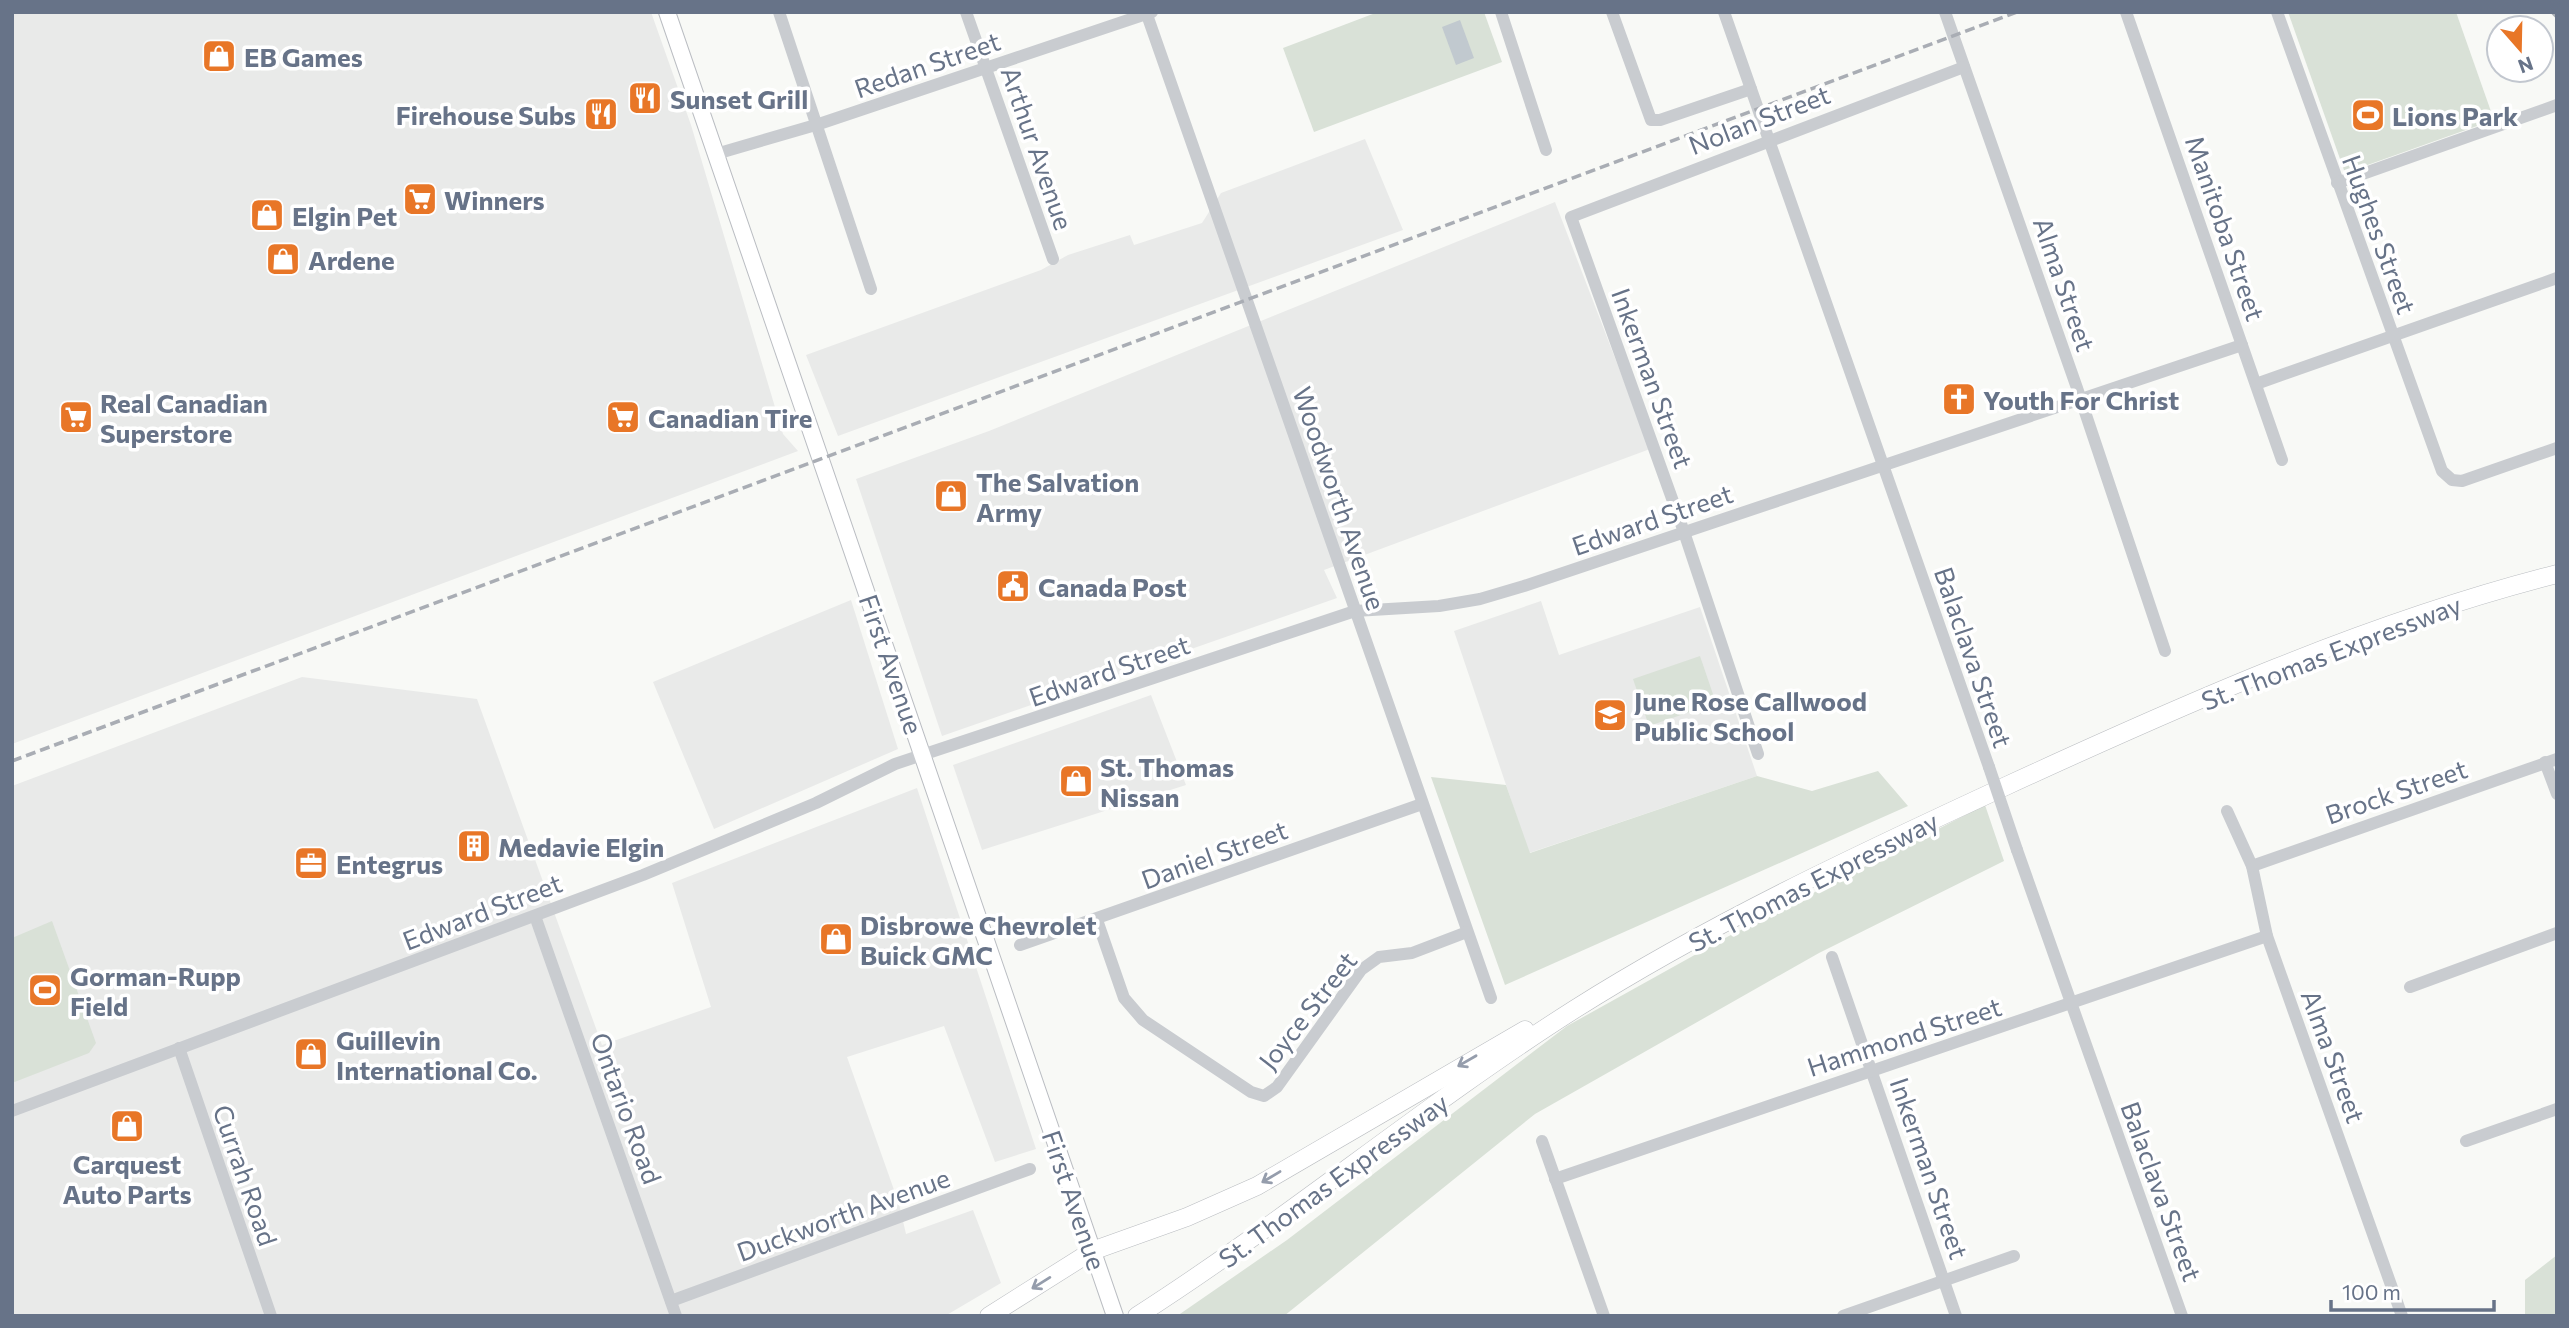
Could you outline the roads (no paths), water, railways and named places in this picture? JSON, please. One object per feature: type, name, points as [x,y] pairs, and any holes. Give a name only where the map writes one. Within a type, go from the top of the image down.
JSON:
[{"type":"highway","name":"St. Thomas Expressway","points":[[1137,1316],[1275,1222],[1529,1038],[1636,972],[1787,891],[1886,842],[2138,727],[2375,632],[2474,598],[2557,575]]},
{"type":"highway","points":[[989,1316],[1092,1251],[1187,1216],[1256,1186],[1473,1058],[1636,972]]},
{"type":"main road","name":"First Avenue","points":[[667,12],[1000,988],[1115,1316]]},
{"type":"street","points":[[779,12],[819,124],[820,141],[871,289]]},
{"type":"street","name":"Arthur Avenue","points":[[966,12],[1053,259]]},
{"type":"street","points":[[1501,12],[1546,150]]},
{"type":"street","points":[[1612,12],[1651,120],[1660,120],[1751,89]]},
{"type":"street","name":"Balaclava Street","points":[[1724,12],[2182,1316]]},
{"type":"street","name":"Alma Street","points":[[1945,12],[2081,399],[2165,651]]},
{"type":"street","name":"Manitoba Street","points":[[2126,12],[2283,460]]},
{"type":"street","name":"Hughes Street","points":[[2277,12],[2442,471],[2452,480],[2462,481],[2557,448]]},
{"type":"street","name":"Redan Street","points":[[716,154],[819,124],[1148,13]]},
{"type":"street","name":"Woodworth Avenue","points":[[1148,13],[1422,804],[1448,867],[1467,932],[1492,998]]},
{"type":"street","name":"Nolan Street","points":[[1571,217],[1768,139],[1964,67]]},
{"type":"street","points":[[2337,183],[2557,105]]},
{"type":"street","name":"Inkerman Street","points":[[1571,217],[1684,532],[1758,754]]},
{"type":"street","points":[[2256,384],[2557,278]]},
{"type":"street","name":"Edward Street","points":[[12,1111],[656,869],[816,803],[895,764],[1355,611],[1438,606],[1480,599],[2242,345]]},
{"type":"street","points":[[2551,761],[2557,794]]},
{"type":"street","name":"Brock Street","points":[[2252,866],[2551,761]]},
{"type":"street","name":"Daniel Street","points":[[1020,945],[1422,804]]},
{"type":"street","name":"Alma Street","points":[[2227,811],[2252,866],[2267,936],[2402,1316]]},
{"type":"street","name":"Ontario Road","points":[[535,916],[676,1316]]},
{"type":"street","name":"Joyce Street","points":[[1097,920],[1124,998],[1143,1020],[1251,1092],[1264,1096],[1277,1087],[1361,970],[1379,957],[1412,953],[1467,932]]},
{"type":"street","points":[[2410,986],[2557,933]]},
{"type":"street","name":"Hammond Street","points":[[1555,1179],[2267,936]]},
{"type":"street","name":"Inkerman Street","points":[[1832,957],[1956,1316]]},
{"type":"street","name":"Currah Road","points":[[179,1048],[271,1316]]},
{"type":"street","points":[[2466,1141],[2557,1109]]},
{"type":"street","points":[[1542,1141],[1604,1316]]},
{"type":"street","name":"Duckworth Avenue","points":[[671,1301],[1030,1170]]},
{"type":"street","points":[[1843,1316],[2014,1256]]},
{"type":"railway","points":[[12,761],[2017,12]]},
{"type":"railway","points":[[2552,12],[2557,17]]},
{"type":"place","name":"EB Games","points":[[219,56]]},
{"type":"place","name":"Sunset Grill","points":[[645,98]]},
{"type":"place","name":"Firehouse Subs","points":[[601,114]]},
{"type":"place","name":"Lions Park","points":[[2368,115]]},
{"type":"place","name":"Winners","points":[[420,199]]},
{"type":"place","name":"Elgin Pet","points":[[267,215]]},
{"type":"place","name":"Ardene","points":[[283,259]]},
{"type":"place","name":"Youth For Christ","points":[[1959,399]]},
{"type":"place","name":"Real Canadian Superstore","points":[[76,417]]},
{"type":"place","name":"Canadian Tire","points":[[623,417]]},
{"type":"place","name":"The Salvation Army","points":[[951,496]]},
{"type":"place","name":"Canada Post","points":[[1013,586]]},
{"type":"place","name":"June Rose Callwood Public School","points":[[1610,715]]},
{"type":"place","name":"St. Thomas Nissan","points":[[1076,781]]},
{"type":"place","name":"Medavie Elgin","points":[[474,846]]},
{"type":"place","name":"Entegrus","points":[[311,863]]},
{"type":"place","name":"Disbrowe Chevrolet Buick GMC","points":[[836,939]]},
{"type":"place","name":"Gorman-Rupp Field","points":[[45,990]]},
{"type":"place","name":"Guillevin International Co.","points":[[311,1054]]},
{"type":"place","name":"Carquest Auto Parts","points":[[127,1126]]}]
